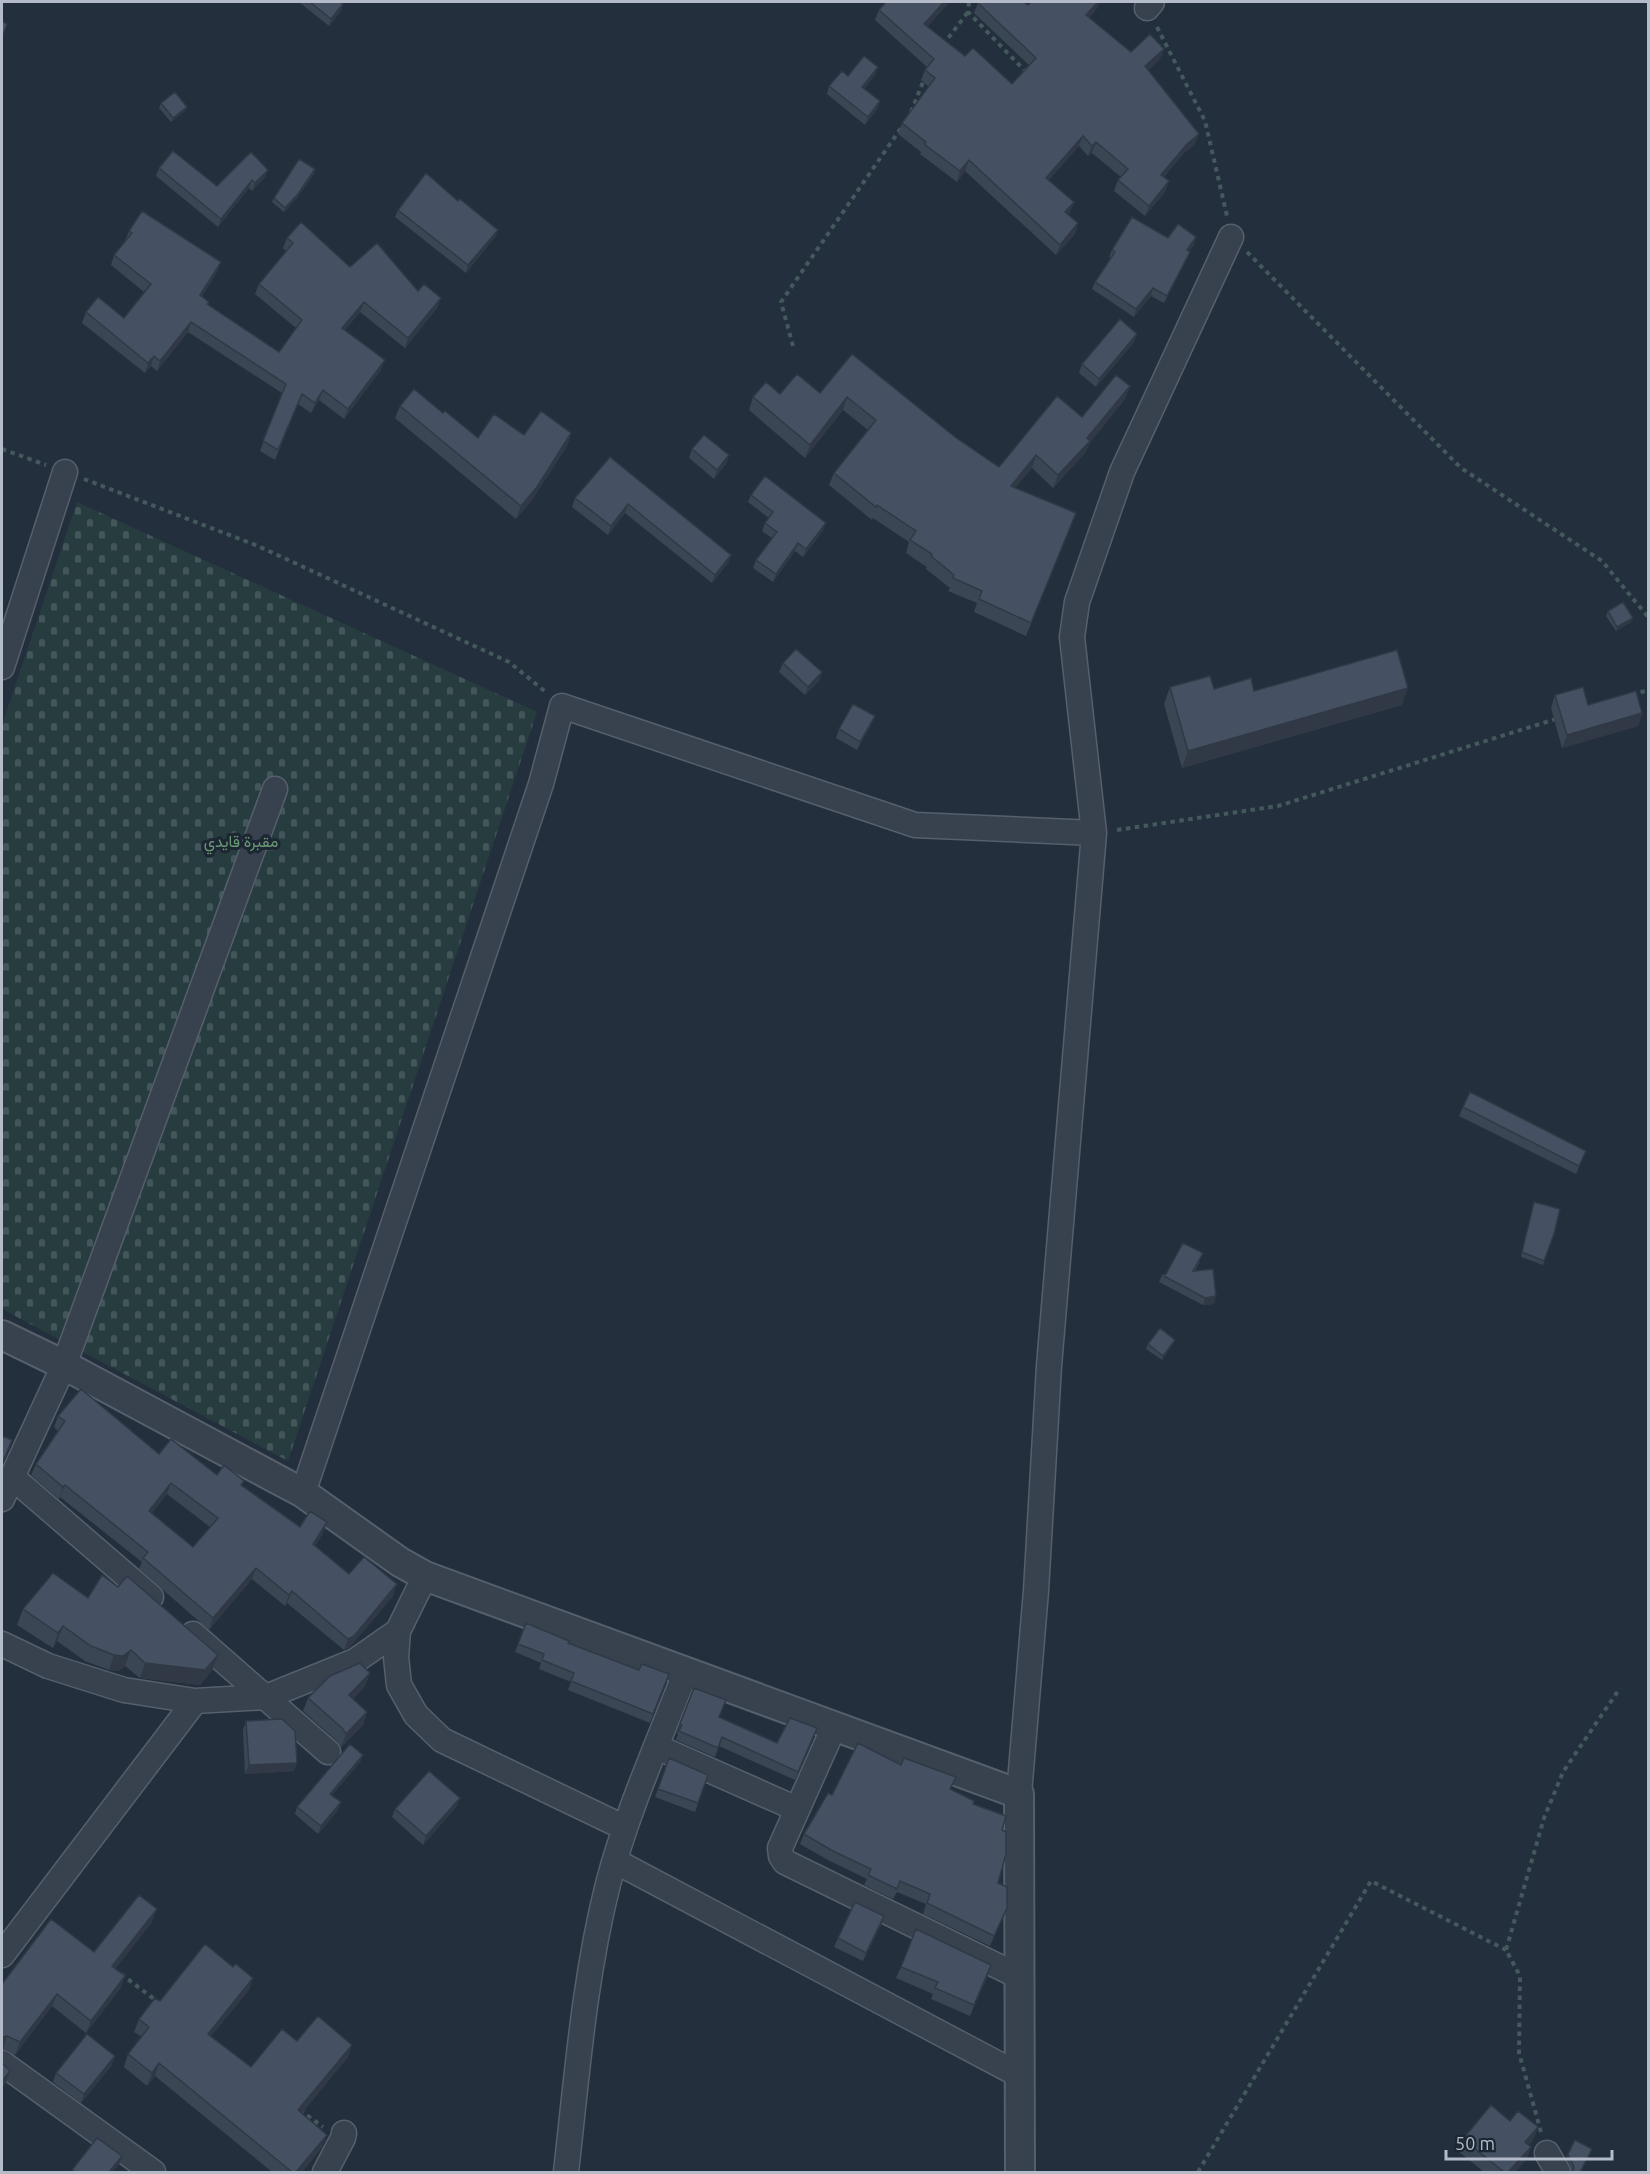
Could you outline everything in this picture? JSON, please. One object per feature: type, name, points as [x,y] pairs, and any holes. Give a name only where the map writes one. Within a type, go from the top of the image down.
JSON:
[{"type":"street","points":[[1020,2172],[1018,1794],[1036,1591],[1050,1354],[1094,833],[1072,637],[1077,602],[1122,472],[1231,237]]},
{"type":"street","points":[[2,667],[65,472]]},
{"type":"street","points":[[303,1492],[541,784],[562,706],[915,825],[1094,833]]},
{"type":"street","points":[[2,1499],[64,1365],[275,789]]},
{"type":"street","points":[[2,1335],[64,1365],[303,1492],[400,1562],[425,1576],[1018,1794]]},
{"type":"street","points":[[12,1477],[328,1752]]},
{"type":"street","points":[[425,1576],[398,1631],[396,1657],[399,1685],[416,1715],[442,1740],[625,1828]]},
{"type":"street","points":[[2,1644],[48,1666],[124,1690],[195,1701],[266,1697],[355,1661],[398,1631]]},
{"type":"street","points":[[566,2172],[592,1960],[615,1861],[625,1828],[686,1671]]},
{"type":"street","points":[[2,1955],[195,1701]]},
{"type":"street","points":[[835,1725],[780,1848],[785,1862],[1018,1976]]},
{"type":"street","points":[[657,1747],[797,1809]]},
{"type":"street","points":[[615,1861],[1021,2076]]},
{"type":"street","points":[[2,2063],[153,2172]]},
{"type":"street","points":[[325,2172],[344,2138],[344,2133]]},
{"type":"path","points":[[938,52],[968,12],[969,2]]},
{"type":"path","points":[[1149,5],[1205,121],[1231,237],[1461,468],[1602,561],[1648,617]]},
{"type":"path","points":[[968,12],[1034,80]]},
{"type":"path","points":[[910,115],[928,71]]},
{"type":"path","points":[[793,346],[781,302],[903,125]]},
{"type":"path","points":[[2,449],[258,546],[509,662],[562,706]]},
{"type":"path","points":[[1506,1950],[1544,1818],[1563,1772],[1620,1688]]},
{"type":"path","points":[[1198,2172],[1371,1881],[1506,1950],[1520,1976],[1520,2053],[1552,2162]]},
{"type":"path","points":[[120,1974],[167,2009]]},
{"type":"path","points":[[298,2108],[326,2130],[344,2133]]},
{"type":"green space","name":"مقبرة قايدي","points":[[77,502],[537,712],[288,1461],[2,1309],[2,725]]},
{"type":"building","points":[[310,2],[340,2],[343,4],[331,19]]},
{"type":"building","points":[[886,2],[944,2],[924,24],[965,56],[973,48],[1012,84],[1036,58],[979,2],[1024,2],[1028,5],[1031,2],[1098,2],[1086,15],[1131,52],[1150,34],[1164,49],[1145,66],[1199,134],[1187,144],[1161,175],[1169,181],[1149,206],[1118,180],[1128,169],[1096,142],[1092,146],[1083,136],[1046,178],[1074,202],[1065,212],[1078,223],[1060,245],[969,160],[960,171],[924,144],[926,142],[902,123],[935,78],[925,70],[934,59],[879,10]]},
{"type":"building","points":[[2,21],[7,24],[2,37]]},
{"type":"building","points":[[864,56],[878,67],[862,87],[880,101],[868,117],[829,86],[842,71],[848,76]]},
{"type":"building","points":[[175,92],[187,107],[173,118],[161,103]]},
{"type":"building","points":[[173,151],[217,186],[251,152],[268,170],[255,183],[252,180],[221,219],[159,168]]},
{"type":"building","points":[[299,159],[315,169],[285,208],[274,198]]},
{"type":"building","points":[[426,173],[458,201],[460,199],[498,230],[468,265],[398,210]]},
{"type":"building","points":[[142,211],[221,262],[200,295],[209,302],[207,304],[279,352],[302,320],[259,284],[293,243],[287,238],[301,222],[350,267],[377,243],[418,291],[424,284],[441,298],[408,338],[364,302],[342,328],[385,360],[348,409],[323,390],[315,403],[302,394],[278,450],[263,441],[286,384],[191,322],[160,361],[154,356],[148,363],[86,312],[98,297],[124,318],[151,284],[114,255],[132,233],[129,231]]},
{"type":"building","points":[[1132,217],[1168,238],[1178,224],[1196,237],[1187,250],[1190,252],[1167,296],[1153,288],[1136,309],[1095,282],[1115,252],[1112,250]]},
{"type":"building","points":[[1120,319],[1137,334],[1099,379],[1082,364]]},
{"type":"building","points":[[852,354],[955,437],[999,467],[1057,396],[1082,417],[1116,375],[1130,386],[1087,438],[1090,441],[1058,475],[1036,455],[1011,486],[1076,513],[1031,623],[979,599],[982,591],[953,578],[954,575],[931,556],[932,554],[910,540],[916,531],[877,505],[876,507],[834,473],[876,420],[847,397],[810,445],[753,397],[766,382],[780,394],[797,374],[820,393]]},
{"type":"building","points":[[414,389],[478,438],[494,414],[524,435],[541,411],[571,433],[537,487],[521,506],[400,406]]},
{"type":"building","points":[[704,435],[729,455],[717,470],[692,449]]},
{"type":"building","points":[[610,457],[731,555],[715,575],[628,504],[611,526],[575,498]]},
{"type":"building","points":[[765,476],[826,523],[806,549],[798,543],[776,574],[756,560],[777,532],[765,523],[773,512],[751,495]]},
{"type":"building","points":[[1623,602],[1633,618],[1617,627],[1608,611]]},
{"type":"building","points":[[796,649],[822,672],[808,687],[783,663]]},
{"type":"building","points":[[1397,650],[1408,688],[1188,751],[1170,687],[1210,676],[1214,689],[1251,678],[1254,691]]},
{"type":"building","points":[[1583,687],[1588,705],[1636,691],[1642,713],[1567,735],[1555,695]]},
{"type":"building","points":[[853,704],[875,716],[860,742],[839,729]]},
{"type":"building","points":[[1470,1092],[1586,1151],[1579,1166],[1463,1107]]},
{"type":"building","points":[[1534,1202],[1560,1209],[1544,1261],[1522,1252]]},
{"type":"building","points":[[1183,1243],[1203,1253],[1193,1271],[1213,1269],[1216,1296],[1205,1298],[1162,1275],[1166,1274]]},
{"type":"building","points":[[1160,1328],[1175,1340],[1163,1356],[1148,1344]]},
{"type":"building","points":[[81,1389],[159,1454],[171,1439],[217,1475],[224,1465],[244,1481],[241,1485],[300,1527],[310,1511],[327,1522],[313,1544],[349,1574],[364,1557],[397,1584],[354,1636],[348,1639],[292,1591],[289,1595],[256,1568],[213,1618],[143,1558],[148,1552],[36,1464],[65,1421],[58,1416]],"holes":[[[171,1483],[218,1518],[193,1547],[149,1511]]]},
{"type":"building","points":[[2,1436],[12,1440],[2,1464]]},
{"type":"building","points":[[53,1573],[88,1598],[102,1575],[118,1587],[127,1576],[218,1655],[205,1670],[145,1663],[131,1650],[123,1656],[91,1646],[63,1626],[58,1633],[23,1609]]},
{"type":"building","points":[[526,1623],[569,1641],[568,1643],[639,1670],[642,1664],[669,1674],[653,1714],[571,1681],[574,1673],[542,1660],[544,1654],[518,1644]]},
{"type":"building","points":[[360,1663],[370,1673],[349,1695],[367,1712],[346,1734],[308,1698],[330,1676]]},
{"type":"building","points":[[694,1688],[726,1700],[719,1717],[777,1743],[790,1718],[817,1728],[798,1772],[722,1737],[718,1748],[679,1731]]},
{"type":"building","points":[[282,1719],[295,1731],[297,1763],[249,1765],[246,1721]]},
{"type":"building","points":[[858,1743],[901,1765],[904,1758],[956,1777],[950,1789],[974,1801],[973,1804],[1006,1816],[1002,1830],[1006,1832],[1006,1854],[998,1883],[1007,1887],[1007,1908],[994,1936],[927,1903],[930,1894],[900,1881],[897,1889],[868,1875],[871,1869],[804,1834],[828,1793],[832,1795]]},
{"type":"building","points":[[350,1744],[363,1755],[330,1794],[341,1802],[321,1826],[297,1807]]},
{"type":"building","points":[[669,1758],[708,1775],[698,1803],[658,1789]]},
{"type":"building","points":[[429,1771],[460,1798],[426,1836],[395,1809]]},
{"type":"building","points":[[139,1895],[157,1909],[112,1966],[125,1976],[91,2021],[57,1994],[20,2042],[7,2036],[2,2037],[2,1984],[51,1919],[94,1952]]},
{"type":"building","points":[[855,1902],[884,1916],[866,1953],[838,1938]]},
{"type":"building","points":[[916,1929],[991,1965],[974,2005],[935,1988],[938,1982],[901,1967]]},
{"type":"building","points":[[205,1944],[233,1967],[236,1964],[253,1978],[208,2034],[251,2067],[282,2029],[297,2041],[318,2016],[352,2045],[298,2110],[327,2135],[296,2172],[292,2172],[159,2063],[152,2073],[128,2054],[149,2027],[139,2019],[155,1998],[160,2001]]},
{"type":"building","points":[[87,2034],[115,2056],[84,2094],[56,2073]]},
{"type":"building","points":[[2,2063],[10,2071],[2,2081]]},
{"type":"building","points":[[1491,2105],[1510,2121],[1518,2111],[1538,2127],[1525,2142],[1531,2147],[1508,2172],[1504,2172],[1463,2139]]},
{"type":"building","points":[[97,2138],[122,2156],[109,2172],[72,2170]]},
{"type":"building","points":[[1575,2140],[1592,2149],[1580,2172],[1573,2172],[1574,2167],[1568,2154]]}]
